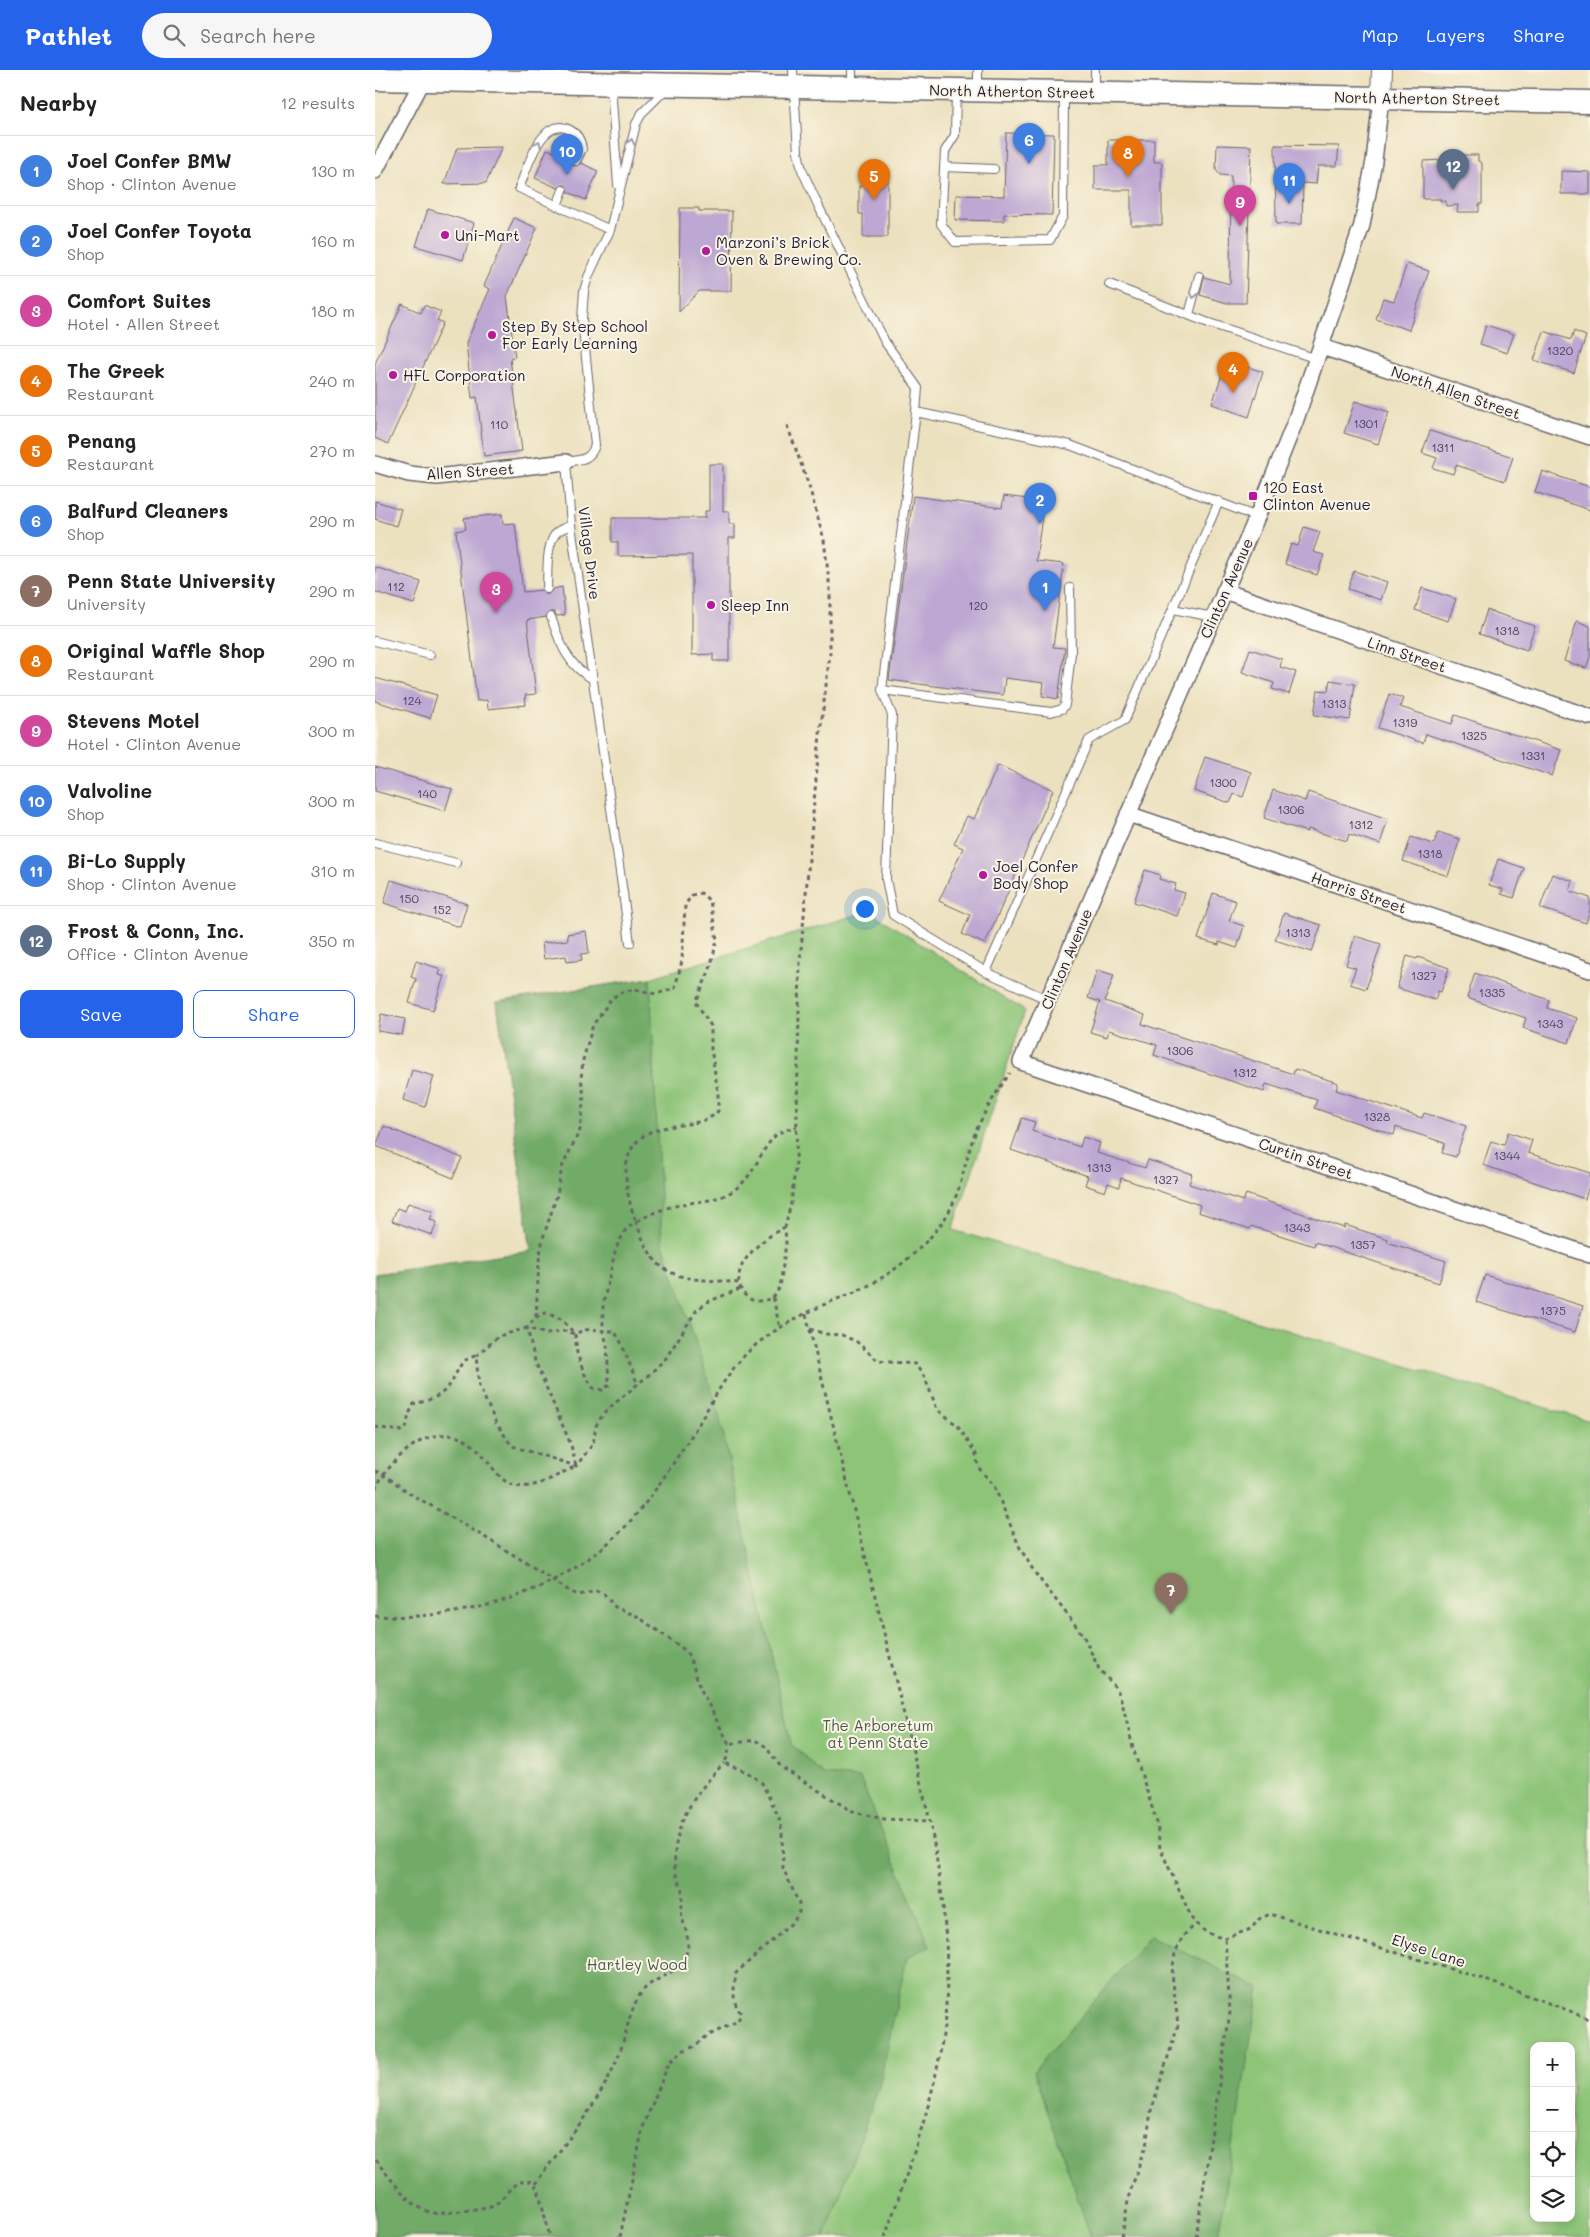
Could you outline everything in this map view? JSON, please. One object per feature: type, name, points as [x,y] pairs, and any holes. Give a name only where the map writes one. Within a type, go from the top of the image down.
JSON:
[{"type":"main road","points":[[1381,98],[1382,70]]},
{"type":"main road","name":"North Atherton Street","points":[[375,79],[425,75],[506,76],[676,85],[701,82],[852,79],[971,83],[1064,92],[1381,98],[1587,99]]},
{"type":"street","points":[[375,171],[425,75]]},
{"type":"street","name":"Clinton Avenue","points":[[1021,1062],[1257,516],[1295,422],[1320,353],[1362,224],[1374,161],[1381,98]]},
{"type":"street","name":"North Allen Street","points":[[1320,353],[1590,437]]},
{"type":"street","name":"Allen Street","points":[[375,464],[409,474],[437,477],[566,462]]},
{"type":"street","name":"Linn Street","points":[[1224,591],[1590,716]]},
{"type":"street","name":"Harris Street","points":[[1128,814],[1590,970]]},
{"type":"street","name":"Curtin Street","points":[[1021,1062],[1590,1254]]},
{"type":"lane","points":[[1095,70],[1095,92]]},
{"type":"lane","points":[[794,79],[798,152],[817,205],[885,342],[918,388],[882,690],[892,715],[886,879],[893,915],[986,972],[1049,1000]]},
{"type":"lane","points":[[611,83],[619,189]]},
{"type":"lane","points":[[971,83],[955,135],[945,151],[941,224],[955,242],[1050,240],[1063,216],[1064,92]]},
{"type":"lane","points":[[566,462],[588,457],[593,452],[595,445],[582,319],[584,291],[588,277],[610,230],[636,124],[651,103],[667,88],[676,85]]},
{"type":"lane","points":[[576,161],[582,149],[581,142],[577,136],[564,127],[551,129],[540,138],[519,188],[610,230]]},
{"type":"lane","points":[[944,167],[994,169]]},
{"type":"lane","points":[[557,206],[563,190]]},
{"type":"lane","points":[[1189,315],[1199,276]]},
{"type":"lane","points":[[1109,284],[1189,315],[1320,353]]},
{"type":"lane","points":[[916,412],[1070,444],[1257,516]]},
{"type":"lane","name":"Village Drive","points":[[566,462],[571,525],[630,943]]},
{"type":"lane","points":[[986,972],[1089,740],[1125,720],[1219,501]]},
{"type":"lane","points":[[547,589],[548,558],[553,538],[559,531],[571,525]]},
{"type":"lane","points":[[882,690],[1051,712],[1062,709],[1065,705],[1071,653],[1070,588]]},
{"type":"lane","points":[[1173,609],[1213,617]]},
{"type":"lane","points":[[551,616],[560,642],[572,663],[582,674],[593,679]]},
{"type":"lane","points":[[375,641],[430,655]]},
{"type":"lane","points":[[375,843],[456,863]]},
{"type":"path","points":[[780,1328],[773,1298],[779,1287],[786,1243],[785,1227],[791,1203],[796,1162],[800,961],[820,734],[830,653],[831,588],[824,540],[809,486],[787,425]]},
{"type":"path","points":[[535,1318],[539,1260],[543,1238],[557,1195],[562,1167],[581,1130],[584,1095],[581,1080],[583,1060],[593,1025],[612,998],[622,992],[635,989],[656,994],[675,988],[682,961],[685,905],[692,895],[701,894],[710,901],[717,940],[710,969],[696,1002],[711,1026],[711,1049],[719,1111],[709,1118],[650,1131],[633,1144],[627,1154],[626,1176],[631,1207],[636,1222],[651,1254],[662,1268],[679,1277],[738,1283]]},
{"type":"path","points":[[375,1616],[433,1616],[489,1606],[553,1580],[597,1552],[624,1528],[645,1502],[675,1460],[739,1361],[757,1344],[780,1328],[883,1278],[918,1248],[934,1231],[947,1215],[956,1195],[973,1138],[980,1122],[1001,1085],[1021,1062]]},
{"type":"path","points":[[527,1328],[535,1318],[546,1313],[561,1319],[575,1334],[577,1353],[584,1372],[593,1388],[603,1390],[609,1385],[609,1371],[607,1344],[603,1332],[603,1304],[616,1248],[626,1229],[636,1222],[674,1206],[730,1193],[745,1182],[773,1137],[784,1130],[797,1127]]},
{"type":"path","points":[[773,1298],[760,1302],[747,1298],[738,1283],[743,1263],[754,1248],[770,1235],[785,1227]]},
{"type":"path","points":[[375,1489],[383,1474],[413,1445],[436,1435],[448,1435],[468,1442],[476,1448],[503,1479],[517,1487],[532,1486],[576,1466],[593,1444],[595,1426],[599,1420],[608,1409],[638,1386],[666,1358],[701,1305],[725,1293],[740,1289]]},
{"type":"path","points":[[806,1314],[930,1821],[941,1880],[946,1929],[945,2018],[929,2101],[885,2237]]},
{"type":"path","points":[[527,1328],[535,1361],[569,1438],[576,1466]]},
{"type":"path","points":[[375,1427],[406,1429],[409,1414],[414,1404],[436,1397],[447,1388],[467,1358],[476,1356],[499,1336],[527,1328],[547,1334],[566,1331],[575,1334],[586,1328],[603,1332],[614,1331],[621,1340],[638,1386]]},
{"type":"path","points":[[810,1330],[825,1334],[843,1335],[857,1342],[878,1361],[915,1364],[925,1378],[937,1409],[958,1426],[965,1436],[976,1454],[979,1468],[994,1486],[1020,1548],[1035,1573],[1083,1635],[1099,1669],[1117,1689],[1133,1748],[1157,1823],[1161,1848],[1192,1919],[1196,1924],[1214,1936],[1225,1938],[1230,2012],[1196,2237]]},
{"type":"path","points":[[476,1356],[479,1386],[496,1423],[512,1446],[576,1466]]},
{"type":"path","points":[[375,1471],[383,1474],[413,1495],[446,1512],[577,1594],[597,1591],[604,1594],[615,1607],[637,1616],[685,1651],[693,1666],[700,1688],[729,1744],[728,1756],[724,1763],[689,1804],[676,1842],[675,1872],[683,1892],[681,1916],[687,1931],[688,1946],[686,1956],[680,1966],[642,1991],[632,2009],[616,2064],[598,2098],[535,2184]]},
{"type":"path","points":[[729,1744],[758,1741],[765,1746],[781,1767],[853,1812],[884,1820],[930,1821]]},
{"type":"path","points":[[620,2237],[643,2127],[669,2063],[682,2051],[693,2047],[707,2036],[738,2021],[741,2013],[735,2006],[734,1999],[736,1973],[782,1933],[794,1921],[799,1912],[799,1904],[783,1868],[783,1832],[779,1818],[762,1783],[747,1772],[724,1763]]},
{"type":"path","name":"Elyse Lane","points":[[1225,1938],[1251,1929],[1259,1919],[1270,1914],[1416,1957],[1541,1999],[1590,2020]]},
{"type":"path","points":[[1122,2237],[1129,2195],[1146,2146],[1151,2111],[1178,2025],[1172,1973],[1175,1954],[1183,1936],[1196,1924]]},
{"type":"path","points":[[375,2160],[411,2200],[432,2213],[445,2213],[489,2206],[502,2198],[511,2186],[518,2181],[535,2184]]},
{"type":"path","points":[[535,2184],[550,2237]]},
{"type":"green space","name":"The Arboretum at Penn State","points":[[869,911],[1025,1011],[953,1230],[1590,1421],[1590,2237],[375,2237],[375,1274],[531,1251],[497,1002],[650,978]]},
{"type":"green space","name":"Hartley Wood","points":[[650,978],[662,1241],[717,1406],[791,1744],[824,1775],[860,1778],[930,1946],[907,1957],[879,2086],[825,2237],[375,2237],[375,1274],[531,1251],[497,1002]]},
{"type":"green space","points":[[1150,1936],[1259,1988],[1218,2237],[1091,2237],[1034,2071]]},
{"type":"building","points":[[1006,133],[1054,134],[1052,215],[1004,214],[1004,221],[955,220],[956,195],[1004,196]]},
{"type":"building","points":[[1108,140],[1154,140],[1154,162],[1162,162],[1162,225],[1131,225],[1131,190],[1095,190],[1095,165],[1108,165]]},
{"type":"building","points":[[1217,145],[1251,146],[1246,303],[1227,303],[1200,295],[1204,277],[1230,284],[1231,176],[1220,175],[1216,170]]},
{"type":"building","points":[[1275,145],[1339,146],[1337,166],[1318,166],[1316,184],[1303,183],[1302,224],[1276,224]]},
{"type":"building","points":[[502,147],[486,183],[444,184],[457,148]]},
{"type":"building","points":[[547,149],[571,159],[574,166],[581,163],[598,171],[586,200],[568,192],[565,185],[558,188],[535,178]]},
{"type":"building","points":[[1463,155],[1478,155],[1478,161],[1482,163],[1482,204],[1479,204],[1479,212],[1457,212],[1458,205],[1446,206],[1446,201],[1440,201],[1441,199],[1423,199],[1423,161],[1463,159]]},
{"type":"building","points":[[1561,171],[1590,172],[1590,194],[1561,194]]},
{"type":"building","points":[[863,172],[888,172],[888,237],[863,237],[863,214],[859,214],[859,186],[863,186]]},
{"type":"building","name":"Marzoni’s Brick Oven & Brewing Co.","points":[[680,208],[699,208],[699,211],[732,211],[731,291],[699,291],[679,312]]},
{"type":"building","name":"Uni-Mart","points":[[428,209],[474,223],[463,260],[416,246]]},
{"type":"building","points":[[514,218],[537,228],[507,296],[515,357],[510,358],[522,451],[484,456],[477,397],[472,398],[466,343],[490,289],[484,286]]},
{"type":"building","points":[[1407,264],[1429,271],[1409,330],[1376,319],[1383,298],[1394,301]]},
{"type":"building","points":[[402,304],[421,313],[424,305],[441,312],[437,320],[443,323],[388,444],[375,438],[375,364]]},
{"type":"building","points":[[1486,325],[1514,334],[1507,353],[1480,344]]},
{"type":"building","points":[[1544,331],[1571,340],[1574,331],[1586,336],[1574,373],[1534,360]]},
{"type":"building","points":[[1227,360],[1263,372],[1249,417],[1212,404]]},
{"type":"building","points":[[1355,401],[1389,412],[1378,444],[1344,433]]},
{"type":"building","points":[[1430,431],[1513,457],[1505,481],[1456,465],[1453,474],[1433,468],[1437,458],[1422,453]]},
{"type":"building","name":"Sleep Inn","points":[[709,464],[723,464],[723,511],[729,511],[729,524],[735,524],[735,538],[729,538],[729,661],[713,661],[713,654],[692,655],[692,555],[618,556],[618,542],[612,542],[612,518],[705,518],[705,511],[709,511]]},
{"type":"building","points":[[1542,471],[1590,487],[1590,510],[1535,492]]},
{"type":"building","points":[[913,496],[1002,508],[1004,496],[1044,501],[1036,561],[1064,564],[1053,647],[1065,648],[1058,699],[1042,696],[1044,683],[1005,678],[1003,695],[889,680]]},
{"type":"building","points":[[375,501],[401,509],[396,526],[375,519]]},
{"type":"building","points":[[502,514],[503,524],[515,523],[523,592],[542,590],[547,595],[553,589],[562,587],[565,615],[557,616],[554,612],[550,612],[546,617],[527,620],[536,694],[525,695],[526,705],[488,709],[487,700],[477,701],[456,531],[466,529],[464,518]]},
{"type":"building","points":[[1304,527],[1320,532],[1313,552],[1324,555],[1317,575],[1285,564],[1291,544],[1298,546]]},
{"type":"building","points":[[375,567],[421,582],[414,604],[375,592]]},
{"type":"building","points":[[1354,571],[1387,582],[1381,600],[1348,589]]},
{"type":"building","points":[[1422,588],[1456,599],[1448,621],[1415,610]]},
{"type":"building","points":[[1487,610],[1535,626],[1527,650],[1479,634]]},
{"type":"building","points":[[1577,621],[1590,626],[1590,657],[1586,668],[1564,661]]},
{"type":"building","points":[[1250,649],[1282,659],[1280,667],[1296,672],[1289,694],[1272,689],[1274,683],[1242,672]]},
{"type":"building","points":[[375,678],[437,695],[430,718],[375,701]]},
{"type":"building","points":[[1330,680],[1355,684],[1350,720],[1314,715],[1318,690],[1328,691]]},
{"type":"building","points":[[1389,694],[1403,698],[1400,707],[1452,724],[1455,715],[1561,750],[1552,776],[1426,734],[1423,743],[1378,728]]},
{"type":"building","points":[[1205,757],[1251,772],[1243,797],[1234,794],[1230,803],[1194,791]]},
{"type":"building","name":"Joel Confer Body Shop","points":[[998,765],[1053,790],[985,944],[962,934],[970,915],[939,901],[963,848],[954,844],[967,816],[974,819]]},
{"type":"building","points":[[375,767],[452,789],[445,811],[375,791]]},
{"type":"building","points":[[1273,790],[1305,801],[1308,792],[1388,819],[1380,844],[1349,834],[1347,841],[1308,829],[1307,832],[1264,818]]},
{"type":"building","points":[[1438,832],[1460,839],[1448,876],[1403,861],[1411,837],[1434,844]]},
{"type":"building","points":[[1498,859],[1524,868],[1514,898],[1501,894],[1503,889],[1489,885]]},
{"type":"building","points":[[1145,870],[1160,875],[1159,879],[1176,884],[1174,890],[1185,893],[1177,916],[1134,902]]},
{"type":"building","points":[[1552,874],[1573,881],[1570,891],[1590,898],[1590,910],[1586,923],[1540,908]]},
{"type":"building","points":[[391,880],[467,904],[460,927],[384,903]]},
{"type":"building","points":[[1213,893],[1236,901],[1229,921],[1244,926],[1237,948],[1219,942],[1219,945],[1198,939]]},
{"type":"building","points":[[1284,913],[1321,925],[1312,952],[1275,940]]},
{"type":"building","points":[[586,931],[589,953],[581,954],[582,960],[567,962],[566,956],[544,959],[542,943],[568,940],[567,934]]},
{"type":"building","points":[[1355,936],[1381,944],[1366,989],[1350,984],[1356,968],[1346,965]]},
{"type":"building","points":[[1407,956],[1417,959],[1418,957],[1449,968],[1441,992],[1438,991],[1435,1000],[1397,988]]},
{"type":"building","points":[[416,961],[441,969],[439,975],[444,976],[433,1010],[409,1003],[416,979],[411,977]]},
{"type":"building","points":[[1097,970],[1114,975],[1105,1001],[1145,1015],[1142,1024],[1293,1074],[1295,1069],[1338,1083],[1336,1090],[1422,1118],[1424,1113],[1466,1126],[1456,1157],[1442,1153],[1445,1143],[1396,1127],[1394,1135],[1314,1108],[1317,1100],[1266,1084],[1264,1092],[1154,1055],[1157,1045],[1109,1030],[1107,1037],[1090,1032],[1100,1002],[1088,998]]},
{"type":"building","points":[[1475,973],[1549,1000],[1547,1008],[1577,1018],[1569,1043],[1523,1028],[1526,1018],[1467,998]]},
{"type":"building","points":[[381,1014],[405,1019],[402,1035],[378,1031]]},
{"type":"building","points":[[412,1070],[434,1076],[425,1107],[403,1100]]},
{"type":"building","points":[[1022,1118],[1035,1122],[1032,1131],[1080,1147],[1083,1137],[1100,1143],[1097,1153],[1145,1168],[1148,1160],[1192,1174],[1189,1184],[1243,1201],[1246,1194],[1344,1228],[1345,1225],[1388,1239],[1387,1242],[1446,1261],[1439,1283],[1315,1242],[1314,1246],[1251,1226],[1250,1229],[1198,1212],[1200,1205],[1121,1178],[1119,1187],[1108,1183],[1105,1192],[1085,1185],[1088,1176],[1011,1150]]},
{"type":"building","points":[[384,1126],[462,1158],[453,1178],[376,1146]]},
{"type":"building","points":[[1508,1132],[1532,1140],[1528,1153],[1590,1173],[1590,1182],[1585,1199],[1483,1165],[1491,1141],[1504,1145]]},
{"type":"building","points":[[408,1203],[433,1211],[430,1220],[437,1222],[432,1235],[392,1221],[397,1208],[405,1211]]},
{"type":"building","points":[[1485,1275],[1583,1306],[1575,1332],[1476,1302]]},
{"type":"place","name":"Balfurd Cleaners","points":[[1029,164]]},
{"type":"place","name":"Valvoline","points":[[567,175]]},
{"type":"place","name":"Original Waffle Shop","points":[[1128,177]]},
{"type":"place","name":"Frost & Conn, Inc.","points":[[1453,190]]},
{"type":"place","name":"Penang","points":[[874,200]]},
{"type":"place","name":"Bi-Lo Supply","points":[[1289,204]]},
{"type":"place","name":"Stevens Motel","points":[[1240,226]]},
{"type":"place","name":"Uni-Mart","points":[[445,235]]},
{"type":"place","name":"Marzoni’s Brick Oven & Brewing Co.","points":[[706,251]]},
{"type":"place","name":"Step By Step School For Early Learning","points":[[492,335]]},
{"type":"place","name":"HFL Corporation","points":[[393,375]]},
{"type":"place","name":"The Greek","points":[[1233,393]]},
{"type":"place","name":"120 East Clinton Avenue","points":[[1253,496]]},
{"type":"place","name":"Joel Confer Toyota","points":[[1040,524]]},
{"type":"place","name":"Sleep Inn","points":[[711,605]]},
{"type":"place","name":"Joel Confer BMW","points":[[1045,611]]},
{"type":"place","name":"Comfort Suites","points":[[496,613]]},
{"type":"place","name":"Joel Confer Body Shop","points":[[983,875]]},
{"type":"place","name":"Penn State University","points":[[1171,1614]]}]
